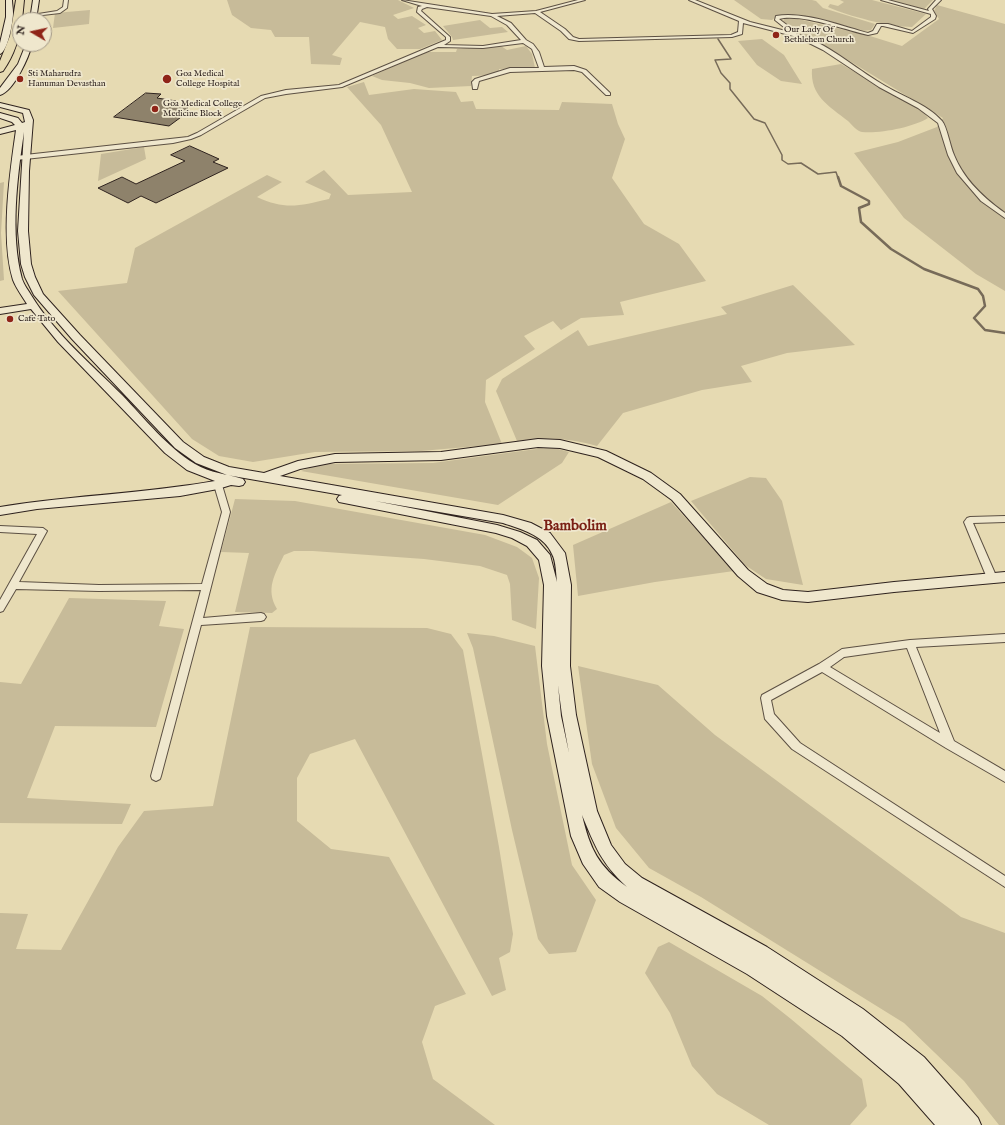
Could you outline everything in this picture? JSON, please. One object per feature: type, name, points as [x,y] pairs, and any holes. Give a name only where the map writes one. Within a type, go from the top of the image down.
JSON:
[{"type":"highway","points":[[0,69],[14,40],[20,0]]},
{"type":"highway","points":[[29,0],[30,12]]},
{"type":"highway","points":[[1,81],[20,52]]},
{"type":"main road","points":[[0,52],[8,27],[10,12],[8,4],[9,0]]},
{"type":"main road","points":[[33,12],[36,0]]},
{"type":"main road","points":[[0,93],[19,70],[27,52]]},
{"type":"main road","points":[[0,105],[23,111],[26,121],[12,214],[12,253],[14,270],[18,281],[33,306],[62,340],[168,450],[191,467],[220,479],[322,495],[497,529],[532,543],[545,558],[551,585],[549,666],[554,716],[578,836],[589,859],[605,881],[626,896],[754,968],[849,1029],[906,1077],[948,1125]]},
{"type":"main road","points":[[0,114],[15,120],[26,121]]},
{"type":"main road","points":[[0,132],[26,121]]},
{"type":"main road","points":[[21,158],[23,238],[26,264],[30,277],[39,295],[76,337],[179,445],[200,460],[226,472],[228,480]]},
{"type":"main road","points":[[0,311],[33,306]]},
{"type":"main road","points":[[249,484],[298,465],[335,458],[441,456],[538,443],[560,444],[602,454],[647,476],[676,496],[743,573],[762,588],[782,595],[808,597],[894,587],[1005,577]]},
{"type":"main road","points":[[0,511],[38,505],[180,492],[228,480],[263,478],[326,487],[503,519],[527,526],[546,536],[559,553],[563,577],[563,666],[568,715],[589,811],[605,850],[620,870],[636,884],[761,953],[857,1015],[917,1064],[971,1125]]},
{"type":"street","points":[[52,13],[65,8],[66,0]]},
{"type":"street","points":[[404,0],[427,6],[492,15],[536,12],[584,0]]},
{"type":"street","points":[[691,0],[742,21],[796,35],[825,49],[881,86],[920,107],[940,122],[951,155],[959,172],[983,200],[1005,216]]},
{"type":"street","points":[[883,0],[932,13]]},
{"type":"street","points":[[796,35],[777,19],[778,17],[788,16],[814,20],[871,34],[876,32],[879,25],[884,24],[908,32],[915,32],[933,18],[934,16],[930,9],[939,0]]},
{"type":"street","points":[[21,158],[173,142],[199,134],[263,97],[286,92],[340,86],[357,80],[438,46],[448,40],[448,37],[419,11],[420,8],[427,6]]},
{"type":"street","points":[[536,12],[563,30],[571,38],[579,40],[732,36],[740,33],[742,21]]},
{"type":"street","points":[[492,15],[509,24],[524,41]]},
{"type":"street","points":[[438,46],[483,47],[524,41],[530,43],[538,54],[542,69]]},
{"type":"street","points":[[475,88],[475,82],[477,80],[505,71],[580,69],[591,77],[608,94]]},
{"type":"street","points":[[156,776],[226,512],[228,480]]},
{"type":"street","points":[[992,578],[968,521],[1005,519]]},
{"type":"street","points":[[0,529],[43,531],[0,608]]},
{"type":"street","points":[[13,585],[99,588],[206,587]]},
{"type":"street","points":[[197,622],[261,617]]},
{"type":"street","points":[[1005,638],[910,644],[842,653],[822,667],[766,698],[769,716],[796,746],[1005,882]]},
{"type":"street","points":[[910,644],[950,745]]},
{"type":"street","points":[[822,667],[1005,777]]},
{"type":"shaded area","points":[[227,0],[398,0],[414,8],[393,15],[398,19],[412,16],[426,25],[418,28],[424,33],[435,31],[442,40],[420,49],[397,49],[388,39],[385,27],[360,22],[332,55],[342,58],[340,65],[311,64],[309,37],[275,37],[271,30],[251,28],[232,15]]},
{"type":"shaded area","points":[[734,0],[812,0],[816,1],[823,8],[875,24],[871,30],[863,31],[825,20],[786,14],[778,15],[772,20],[761,19]]},
{"type":"shaded area","points":[[840,0],[872,0],[926,14],[912,27],[903,27],[858,17],[828,7],[830,4],[838,6],[844,2]]},
{"type":"shaded area","points":[[890,0],[933,0],[924,9]]},
{"type":"shaded area","points":[[937,5],[1005,24],[1005,291],[976,274],[904,218],[854,153],[898,142],[937,127],[943,118],[843,57],[794,30],[783,21],[785,18],[798,19],[870,36],[902,46],[939,19],[934,11]]},
{"type":"shaded area","points":[[90,10],[89,24],[53,28],[55,13]]},
{"type":"shaded area","points":[[480,20],[490,28],[502,27],[508,32],[453,40],[443,26]]},
{"type":"shaded area","points":[[762,39],[784,55],[802,84],[781,81],[757,65],[738,41]]},
{"type":"shaded area","points":[[501,46],[507,50],[526,46],[532,54],[535,68],[499,69],[499,75],[472,76],[471,86],[429,88],[410,83],[382,80],[372,76],[426,52],[456,52],[457,49]]},
{"type":"shaded area","points":[[841,64],[922,111],[928,118],[905,127],[887,131],[862,132],[858,130],[822,100],[814,86],[812,69]]},
{"type":"shaded area","points":[[364,82],[369,95],[414,89],[456,92],[461,102],[473,101],[476,109],[559,110],[562,102],[612,104],[618,124],[625,139],[612,178],[644,224],[679,244],[706,281],[620,302],[624,315],[581,318],[561,330],[553,321],[524,336],[535,349],[486,380],[485,402],[502,444],[421,451],[315,452],[253,462],[219,456],[192,439],[58,291],[127,283],[135,248],[267,175],[282,182],[257,197],[276,204],[292,206],[329,199],[331,194],[305,182],[324,170],[348,195],[412,192],[381,125],[347,87]]},
{"type":"shaded area","points":[[144,147],[146,159],[98,181],[101,154]]},
{"type":"shaded area","points":[[4,182],[1,233],[4,280],[0,281],[0,183]]},
{"type":"shaded area","points":[[793,285],[855,345],[787,353],[741,366],[752,382],[702,390],[623,413],[597,446],[577,441],[558,439],[517,441],[496,391],[502,379],[578,330],[588,346],[727,314],[721,307]]},
{"type":"shaded area","points":[[551,447],[569,452],[562,463],[498,505],[301,471],[321,464],[433,463]]},
{"type":"shaded area","points":[[750,477],[766,478],[782,501],[803,585],[766,579],[745,565],[691,501]]},
{"type":"shaded area","points":[[235,499],[295,501],[485,535],[517,547],[532,558],[539,578],[536,629],[512,620],[510,584],[507,575],[480,566],[424,559],[313,551],[294,551],[284,555],[277,569],[273,582],[273,602],[277,609],[272,613],[235,612],[249,553],[221,552]]},
{"type":"shaded area","points":[[671,502],[734,571],[655,582],[578,596],[573,545]]},
{"type":"shaded area","points":[[69,598],[166,601],[159,626],[184,629],[156,727],[55,726],[27,798],[131,804],[122,824],[0,823],[0,682],[21,684]]},
{"type":"shaded area","points":[[250,627],[427,628],[451,634],[463,650],[499,847],[513,934],[510,952],[499,958],[506,990],[492,996],[355,739],[310,754],[297,778],[297,821],[331,849],[389,857],[466,994],[435,1006],[422,1042],[433,1079],[495,1125],[0,1125],[0,913],[28,914],[16,949],[61,950],[118,847],[144,811],[213,806]]},
{"type":"shaded area","points":[[467,633],[494,636],[535,646],[547,744],[572,865],[596,900],[576,952],[549,954],[538,939],[512,830],[473,648]]},
{"type":"shaded area","points":[[578,666],[658,685],[715,735],[961,917],[1005,933],[1005,1125],[999,1125],[964,1081],[904,1023],[701,897],[649,868],[616,828],[592,764]]},
{"type":"shaded area","points":[[669,942],[762,996],[862,1079],[867,1106],[850,1125],[769,1125],[717,1094],[692,1066],[670,1013],[645,973],[658,947]]},
{"type":"building","name":"Goa Medical College Medicine Block","points":[[146,93],[161,94],[157,98],[176,101],[173,104],[187,106],[188,112],[169,126],[114,117]]},
{"type":"building","points":[[190,146],[219,159],[213,162],[228,168],[156,203],[141,196],[128,203],[98,188],[122,177],[136,184],[185,161],[171,155]]},
{"type":"waterway","points":[[718,39],[731,59],[715,60],[721,73],[730,83],[730,89],[754,119],[765,123],[782,155],[782,160],[788,164],[801,163],[818,174],[836,172],[838,178]]},
{"type":"waterway","points":[[838,177],[841,186],[869,201],[869,204],[859,208],[861,222],[891,249],[924,269],[978,289],[983,296],[985,306],[974,318],[985,330],[1005,333]]},
{"type":"place","name":"Our Lady Of Bethlehem Church","points":[[776,35]]},
{"type":"place","name":"Sti Maharudra Hanuman Devasthan","points":[[20,79]]},
{"type":"place","name":"Goa Medical College Hospital","points":[[167,79]]},
{"type":"place","name":"Goa Medical College Medicine Block","points":[[155,109]]},
{"type":"place","name":"Cafe Tato","points":[[10,319]]},
{"type":"district","name":"Bambolim","points":[[575,527]]}]
